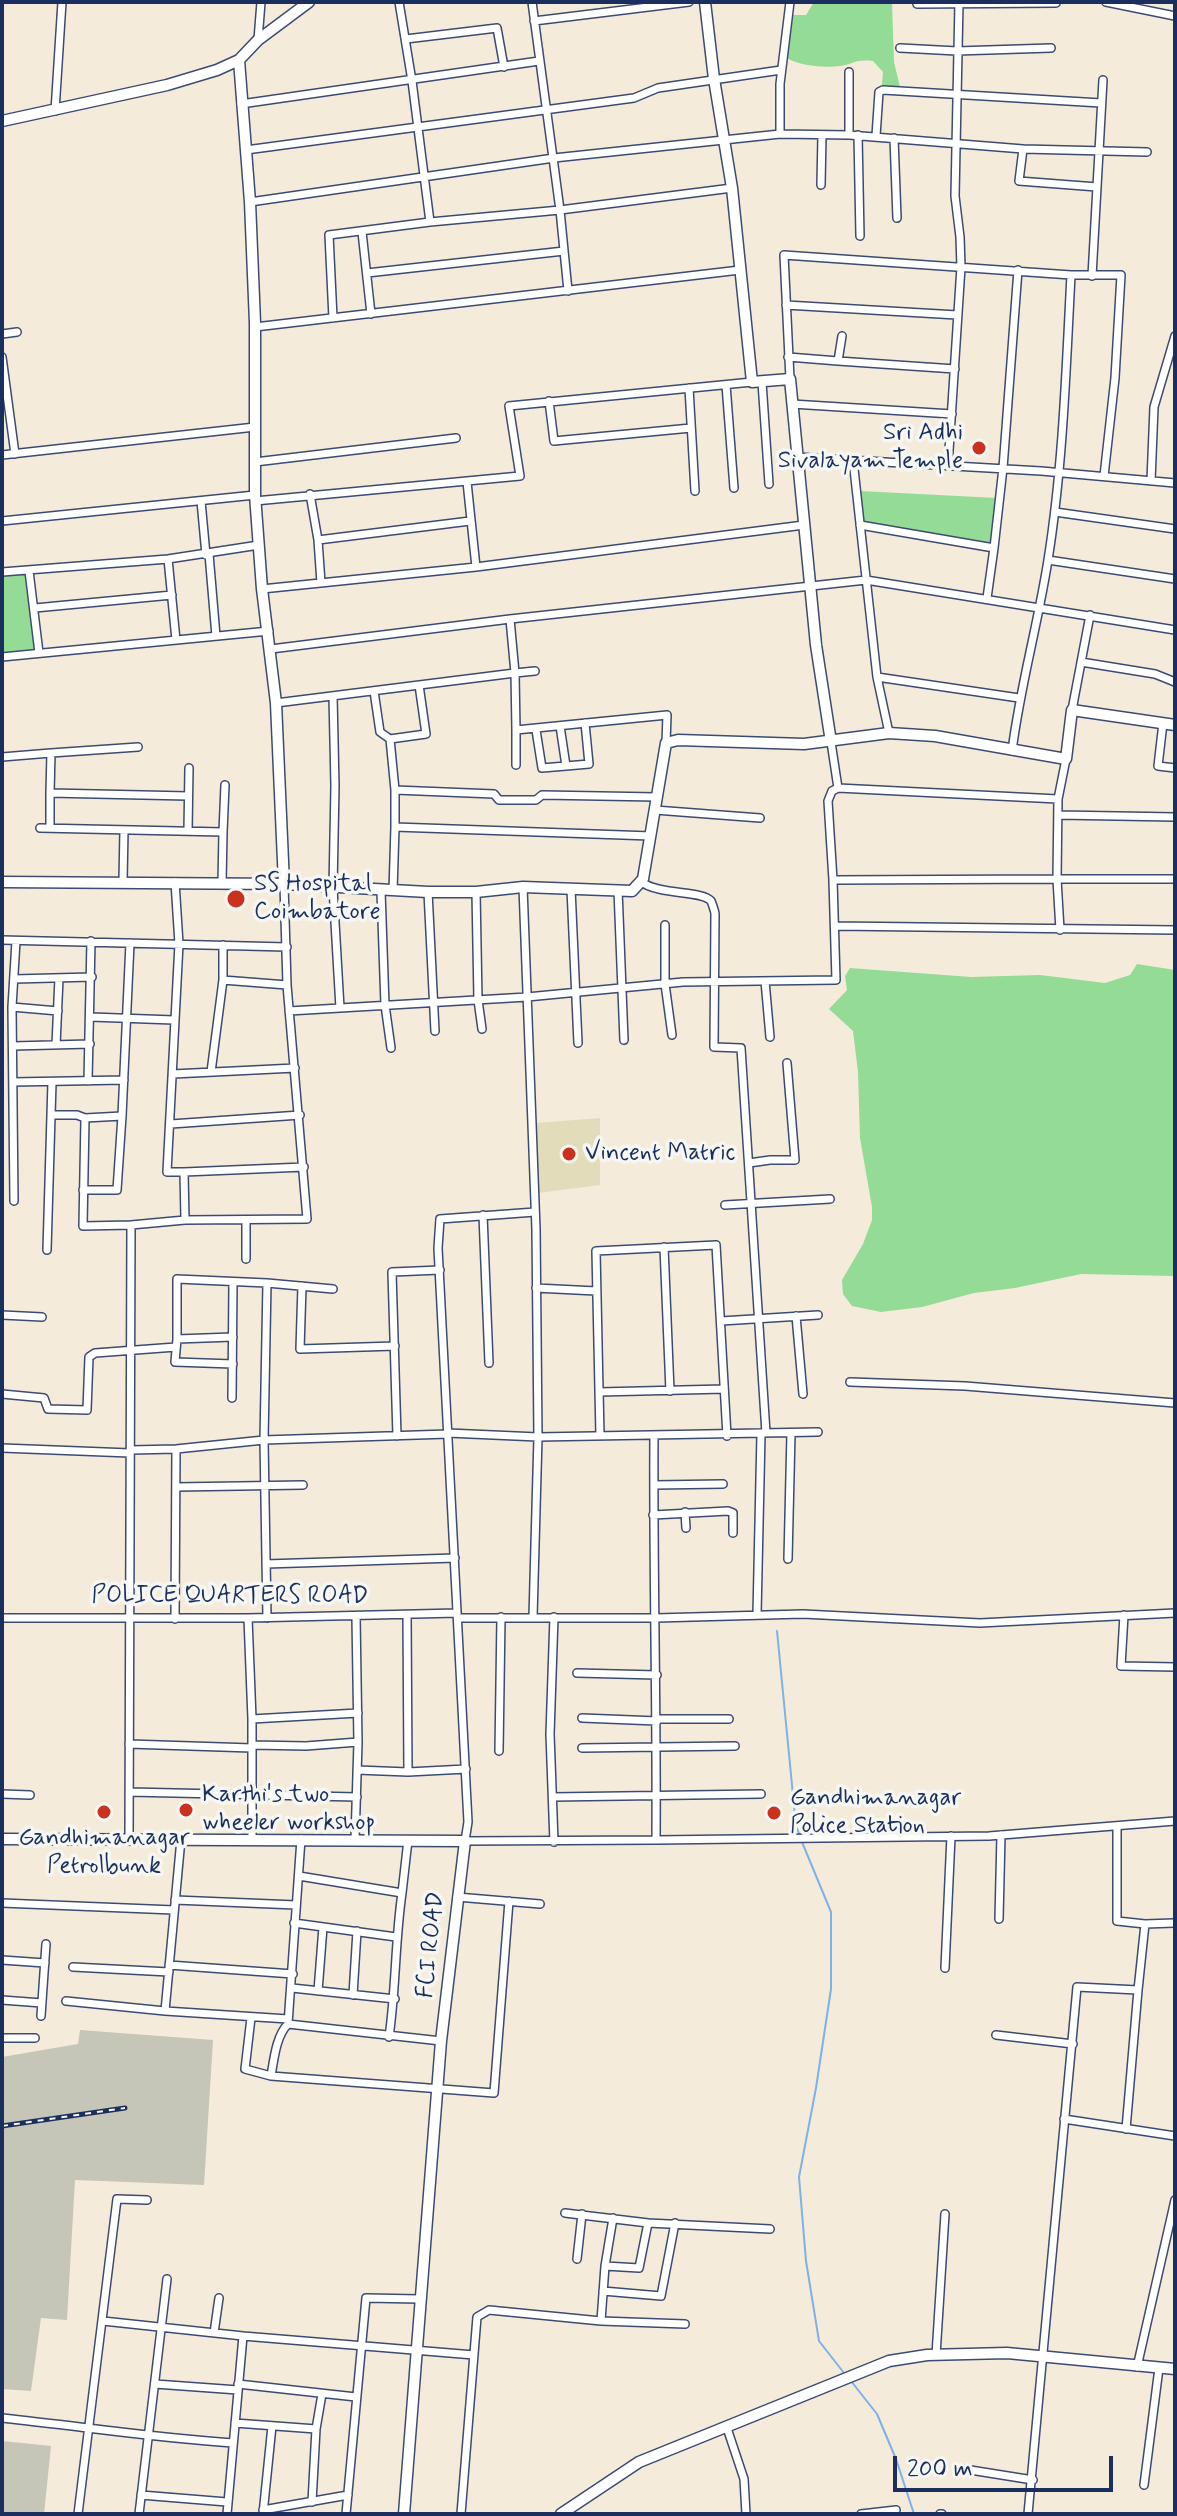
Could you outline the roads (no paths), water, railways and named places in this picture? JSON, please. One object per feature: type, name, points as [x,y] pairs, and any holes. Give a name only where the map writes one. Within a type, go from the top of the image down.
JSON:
[{"type":"street","points":[[55,111],[62,2]]},
{"type":"street","points":[[258,40],[261,2]]},
{"type":"street","points":[[2,121],[167,85],[239,60],[258,40],[309,2]]},
{"type":"street","points":[[399,2],[430,222]]},
{"type":"street","points":[[532,2],[554,158],[568,291]]},
{"type":"street","points":[[534,21],[689,2]]},
{"type":"street","points":[[705,2],[769,484]]},
{"type":"street","points":[[780,134],[781,70],[790,2]]},
{"type":"street","points":[[1106,2],[1175,16]]},
{"type":"street","points":[[917,4],[1056,3]]},
{"type":"street","points":[[948,466],[961,267],[955,196],[959,4]]},
{"type":"street","points":[[406,39],[497,28],[504,67]]},
{"type":"street","points":[[900,48],[957,51],[1051,48]]},
{"type":"street","points":[[85,1118],[83,1226],[185,1220],[307,1219],[287,985],[276,703],[255,498],[255,327],[250,202],[239,60]]},
{"type":"street","points":[[241,104],[539,61]]},
{"type":"street","points":[[246,150],[634,98],[658,88],[781,70]]},
{"type":"street","points":[[849,72],[860,236]]},
{"type":"street","points":[[1092,276],[1103,80]]},
{"type":"street","points":[[876,136],[879,92],[890,90],[1101,103]]},
{"type":"street","points":[[250,202],[554,158],[780,134],[876,136],[1023,149],[1147,152]]},
{"type":"street","points":[[821,185],[822,135]]},
{"type":"street","points":[[894,138],[897,218]]},
{"type":"street","points":[[1023,149],[1019,181],[1097,187]]},
{"type":"street","points":[[333,318],[329,235],[732,188]]},
{"type":"street","points":[[362,232],[371,314]]},
{"type":"street","points":[[367,273],[564,251]]},
{"type":"street","points":[[838,788],[810,586],[788,357],[784,255],[1071,275],[1121,275],[1115,378],[1104,476]]},
{"type":"street","points":[[255,327],[740,270]]},
{"type":"street","points":[[987,598],[1003,468],[1018,270]]},
{"type":"street","points":[[1012,751],[1019,698],[1048,560],[1060,473],[1071,275]]},
{"type":"street","points":[[786,305],[957,315]]},
{"type":"street","points":[[2,334],[17,332]]},
{"type":"street","points":[[838,361],[842,336]]},
{"type":"street","points":[[1151,481],[1154,407],[1175,336]]},
{"type":"street","points":[[2,357],[15,454]]},
{"type":"street","points":[[788,357],[955,369]]},
{"type":"street","points":[[2,521],[201,501],[520,476],[509,406],[790,379]]},
{"type":"street","points":[[726,385],[734,488]]},
{"type":"street","points":[[689,388],[695,491]]},
{"type":"street","points":[[549,401],[554,441],[691,428]]},
{"type":"street","points":[[792,404],[952,414]]},
{"type":"street","points":[[2,455],[255,427]]},
{"type":"street","points":[[255,462],[456,438]]},
{"type":"street","points":[[797,457],[1003,468],[1175,483]]},
{"type":"street","points":[[853,460],[877,677],[889,733]]},
{"type":"street","points":[[467,482],[476,567]]},
{"type":"street","points":[[310,494],[321,583]]},
{"type":"street","points":[[201,501],[216,636]]},
{"type":"street","points":[[1055,512],[1175,529]]},
{"type":"street","points":[[318,540],[470,521]]},
{"type":"street","points":[[262,589],[476,567],[804,525]]},
{"type":"street","points":[[860,525],[994,548]]},
{"type":"street","points":[[2,572],[168,559],[259,545]]},
{"type":"street","points":[[168,559],[176,640]]},
{"type":"street","points":[[1048,560],[1175,579]]},
{"type":"street","points":[[29,571],[39,653]]},
{"type":"street","points":[[271,649],[866,580],[1175,630]]},
{"type":"street","points":[[35,608],[172,595]]},
{"type":"street","points":[[1060,930],[1058,799],[1090,615]]},
{"type":"street","points":[[510,619],[515,673],[516,765]]},
{"type":"street","points":[[2,657],[269,631]]},
{"type":"street","points":[[1081,662],[1155,674],[1175,682]]},
{"type":"street","points":[[276,703],[535,671]]},
{"type":"street","points":[[877,677],[1019,698]]},
{"type":"street","points":[[374,691],[380,732],[390,739],[426,734],[419,685]]},
{"type":"street","points":[[333,696],[333,888],[340,1008]]},
{"type":"street","points":[[1072,710],[1175,725]]},
{"type":"street","points":[[2,882],[284,884],[428,892],[476,892],[523,887],[632,891],[643,879],[666,743],[667,715],[516,730]]},
{"type":"street","points":[[536,730],[542,768],[589,764],[585,723]]},
{"type":"street","points":[[1163,723],[1158,766],[1175,768]]},
{"type":"street","points":[[560,726],[566,766]]},
{"type":"street","points":[[666,743],[678,740],[804,744],[889,733],[935,736],[1066,759]]},
{"type":"street","points":[[390,739],[395,790],[393,891]]},
{"type":"street","points":[[2,757],[138,747]]},
{"type":"street","points":[[50,828],[51,753]]},
{"type":"street","points":[[188,831],[189,768]]},
{"type":"street","points":[[222,883],[225,785]]},
{"type":"street","points":[[289,1011],[527,997],[713,981],[836,980],[836,926],[828,801],[832,791],[838,788],[1058,799]]},
{"type":"street","points":[[395,790],[494,794],[499,800],[536,800],[542,795],[657,797]]},
{"type":"street","points":[[50,793],[188,796]]},
{"type":"street","points":[[655,810],[760,818]]},
{"type":"street","points":[[1058,815],[1175,817]]},
{"type":"street","points":[[395,827],[651,836]]},
{"type":"street","points":[[40,828],[223,832]]},
{"type":"street","points":[[123,881],[124,830]]},
{"type":"street","points":[[833,880],[1175,879]]},
{"type":"street","points":[[640,881],[659,891],[704,897],[712,902],[715,914],[714,1047],[741,1048],[764,1433],[757,1614]]},
{"type":"street","points":[[175,882],[179,944],[167,1172],[304,1167]]},
{"type":"street","points":[[523,887],[535,1212],[538,1437],[533,1617]]},
{"type":"street","points":[[571,889],[578,1043]]},
{"type":"street","points":[[618,890],[624,1040]]},
{"type":"street","points":[[381,891],[385,1005],[391,1048]]},
{"type":"street","points":[[428,892],[435,1031]]},
{"type":"street","points":[[476,892],[478,1000],[482,1029]]},
{"type":"street","points":[[665,925],[665,984],[672,1035]]},
{"type":"street","points":[[836,926],[1175,930]]},
{"type":"street","points":[[2,940],[287,947]]},
{"type":"street","points":[[14,1201],[12,1007],[16,941]]},
{"type":"street","points":[[88,1081],[91,941]]},
{"type":"street","points":[[83,1190],[117,1190],[130,943]]},
{"type":"street","points":[[211,1072],[223,980],[223,945]]},
{"type":"street","points":[[14,979],[92,977]]},
{"type":"street","points":[[56,1045],[59,978]]},
{"type":"street","points":[[223,980],[287,985]]},
{"type":"street","points":[[765,981],[770,1037]]},
{"type":"street","points":[[12,1007],[58,1011]]},
{"type":"street","points":[[91,1017],[174,1020]]},
{"type":"street","points":[[13,1046],[90,1044]]},
{"type":"street","points":[[749,1163],[795,1160],[787,1063]]},
{"type":"street","points":[[173,1074],[295,1068]]},
{"type":"street","points":[[13,1082],[124,1080]]},
{"type":"street","points":[[47,1250],[52,1082]]},
{"type":"street","points":[[51,1115],[85,1118],[122,1116]]},
{"type":"street","points":[[171,1124],[300,1115]]},
{"type":"street","points":[[184,1172],[185,1220]]},
{"type":"street","points":[[725,1205],[830,1199]]},
{"type":"street","points":[[465,1841],[468,1822],[466,1769],[440,1270],[440,1219],[535,1212]]},
{"type":"street","points":[[483,1215],[489,1363]]},
{"type":"street","points":[[246,1220],[246,1259]]},
{"type":"street","points":[[129,1839],[131,1225]]},
{"type":"street","points":[[600,1436],[596,1251],[716,1245],[727,1436]]},
{"type":"street","points":[[664,1247],[670,1391]]},
{"type":"street","points":[[397,1436],[392,1272],[440,1270]]},
{"type":"street","points":[[233,1364],[175,1362],[177,1279],[333,1289]]},
{"type":"street","points":[[232,1398],[233,1282]]},
{"type":"street","points":[[267,1283],[264,1440],[267,1618]]},
{"type":"street","points":[[302,1286],[300,1349],[395,1346]]},
{"type":"street","points":[[536,1288],[596,1291]]},
{"type":"street","points":[[2,1315],[42,1317]]},
{"type":"street","points":[[721,1321],[818,1315]]},
{"type":"street","points":[[796,1316],[803,1394]]},
{"type":"street","points":[[2,1394],[44,1398],[48,1409],[87,1410],[89,1357],[95,1353],[233,1337]]},
{"type":"street","points":[[850,1382],[965,1386],[1175,1403]]},
{"type":"street","points":[[599,1392],[724,1389]]},
{"type":"street","points":[[2,1448],[130,1452],[264,1440],[448,1433],[538,1437],[818,1432]]},
{"type":"street","points":[[788,1559],[791,1433]]},
{"type":"street","points":[[654,1435],[656,1840]]},
{"type":"street","points":[[175,1619],[176,1449]]},
{"type":"street","points":[[654,1485],[723,1484]]},
{"type":"street","points":[[176,1487],[303,1485]]},
{"type":"street","points":[[685,1512],[686,1528]]},
{"type":"street","points":[[653,1515],[733,1513],[733,1533]]},
{"type":"street","points":[[266,1564],[455,1558]]},
{"type":"street","name":"POLICE QUARTERS ROAD","points":[[2,1618],[656,1618],[803,1614],[980,1623],[1175,1613]]},
{"type":"street","points":[[1124,1615],[1121,1666],[1175,1667]]},
{"type":"street","points":[[407,1616],[408,1772]]},
{"type":"street","points":[[355,1840],[358,1742],[356,1617]]},
{"type":"street","points":[[499,1751],[501,1617]]},
{"type":"street","points":[[554,1617],[550,1734],[554,1842]]},
{"type":"street","points":[[248,1618],[252,1841]]},
{"type":"street","points":[[577,1673],[657,1675]]},
{"type":"street","points":[[252,1719],[358,1713]]},
{"type":"street","points":[[582,1718],[729,1719]]},
{"type":"street","points":[[129,1744],[252,1747],[358,1742]]},
{"type":"street","points":[[582,1748],[735,1746]]},
{"type":"street","points":[[357,1770],[408,1772],[466,1769]]},
{"type":"street","points":[[129,1792],[357,1797]]},
{"type":"street","points":[[2,1794],[30,1795]]},
{"type":"street","points":[[553,1797],[761,1794]]},
{"type":"street","points":[[2,1839],[813,1840],[1001,1835],[1175,1821]]},
{"type":"street","points":[[1117,1827],[1117,1921],[1174,1923]]},
{"type":"street","points":[[999,1919],[1001,1835]]},
{"type":"street","points":[[945,1968],[951,1836]]},
{"type":"street","points":[[165,2011],[181,1839]]},
{"type":"street","points":[[271,2076],[278,2043],[288,2021],[301,1839]]},
{"type":"street","points":[[389,2037],[395,1999],[396,1937],[408,1840]]},
{"type":"street","name":"FCI ROAD","points":[[404,2514],[441,2041],[465,1841]]},
{"type":"street","points":[[299,1876],[402,1893]]},
{"type":"street","points":[[457,1897],[540,1904]]},
{"type":"street","points":[[175,1900],[296,1905]]},
{"type":"street","points":[[251,2018],[245,2069],[271,2076],[494,2093],[509,1901]]},
{"type":"street","points":[[2,1903],[174,1910]]},
{"type":"street","points":[[294,1923],[396,1937]]},
{"type":"street","points":[[1126,2129],[1145,1924]]},
{"type":"street","points":[[318,1991],[323,1927]]},
{"type":"street","points":[[353,1995],[357,1931]]},
{"type":"street","points":[[41,2016],[46,1944]]},
{"type":"street","points":[[2,1960],[45,1963]]},
{"type":"street","points":[[73,1967],[293,1974]]},
{"type":"street","points":[[1028,2514],[1077,1987],[1138,1990]]},
{"type":"street","points":[[292,1988],[395,1999]]},
{"type":"street","points":[[2,2000],[42,2003]]},
{"type":"street","points":[[66,2001],[288,2021],[389,2037],[441,2041]]},
{"type":"street","points":[[996,2035],[1073,2044]]},
{"type":"street","points":[[2,2038],[35,2038]]},
{"type":"street","points":[[1064,2119],[1175,2136]]},
{"type":"street","points":[[78,2514],[117,2199],[147,2200]]},
{"type":"street","points":[[1137,2367],[1175,2200]]},
{"type":"street","points":[[565,2213],[648,2223],[770,2229]]},
{"type":"street","points":[[577,2259],[582,2214]]},
{"type":"street","points":[[936,2355],[945,2214]]},
{"type":"street","points":[[601,2321],[613,2218]]},
{"type":"street","points":[[605,2266],[639,2268],[648,2223]]},
{"type":"street","points":[[603,2291],[661,2296],[675,2223]]},
{"type":"street","points":[[139,2514],[167,2279]]},
{"type":"street","points":[[214,2333],[219,2298]]},
{"type":"street","points":[[346,2514],[366,2298],[419,2299]]},
{"type":"street","points":[[461,2514],[477,2317],[489,2310],[601,2321],[685,2324]]},
{"type":"street","points":[[103,2321],[474,2355]]},
{"type":"street","points":[[227,2514],[243,2336]]},
{"type":"street","points":[[566,2513],[639,2462],[889,2361],[936,2355],[1007,2353],[1175,2369]]},
{"type":"street","points":[[1144,2485],[1159,2368]]},
{"type":"street","points":[[155,2384],[356,2397]]},
{"type":"street","points":[[312,2502],[316,2429],[322,2394]]},
{"type":"street","points":[[2,2418],[148,2437],[233,2443]]},
{"type":"street","points":[[235,2423],[316,2429]]},
{"type":"street","points":[[272,2426],[263,2512],[348,2495]]},
{"type":"street","points":[[727,2428],[744,2479],[746,2514]]},
{"type":"street","points":[[964,2469],[1033,2480]]},
{"type":"street","points":[[141,2495],[227,2502]]},
{"type":"street","points":[[861,2514],[896,2510]]},
{"type":"waterway","points":[[777,1631],[796,1826],[800,1836]]},
{"type":"waterway","points":[[802,1842],[831,1912],[831,1989],[799,2177],[806,2261],[819,2341],[844,2373]]},
{"type":"waterway","points":[[851,2381],[877,2414],[914,2514]]},
{"type":"railway","points":[[2,2126],[125,2108]]},
{"type":"place","name":"Sri Adhi Sivalayam Temple","points":[[979,448]]},
{"type":"place","name":"SS Hospital Coimbatore","points":[[236,899]]},
{"type":"place","name":"Vincent Matric","points":[[569,1154]]},
{"type":"place","name":"Karthi's two wheeler workshop","points":[[186,1810]]},
{"type":"place","name":"Gandhimanagar Petrolbunk","points":[[104,1812]]},
{"type":"place","name":"Gandhimanagar Police Station","points":[[774,1813]]}]
